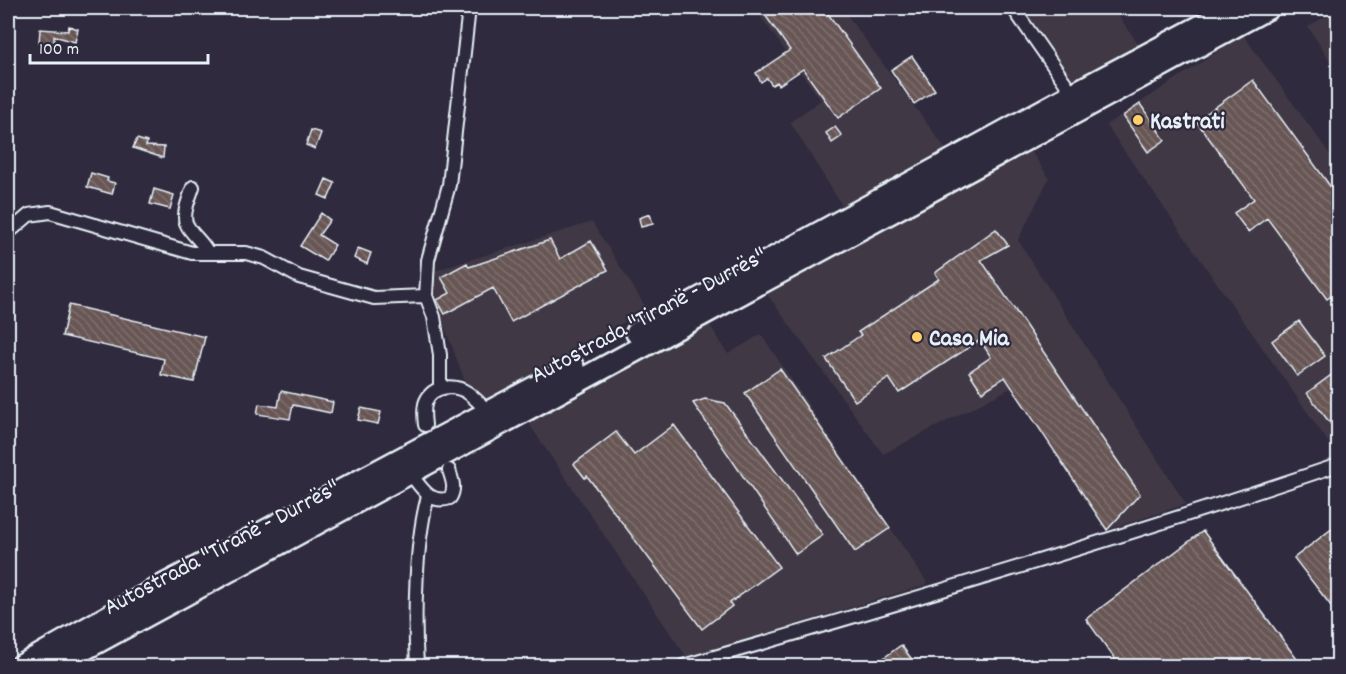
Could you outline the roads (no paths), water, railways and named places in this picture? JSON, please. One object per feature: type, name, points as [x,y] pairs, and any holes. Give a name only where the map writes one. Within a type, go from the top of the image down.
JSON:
[{"type":"highway","name":"Autostrada \"Tiranë - Durrës\"","points":[[21,666],[153,591],[694,302],[1235,8]]},
{"type":"highway","name":"Autostrada \"Tiranë - Durrës\"","points":[[53,666],[1268,8]]},
{"type":"street","points":[[440,388],[440,355],[434,317],[426,296],[428,261],[449,185],[469,8]]},
{"type":"street","points":[[1013,8],[1073,94]]},
{"type":"street","points":[[193,187],[185,217],[187,225],[205,246],[208,253]]},
{"type":"street","points":[[8,233],[29,215],[50,212],[192,253],[246,253],[264,258],[299,277],[374,298],[426,296]]},
{"type":"street","points":[[425,425],[426,401],[440,388],[454,387],[467,392],[489,412]]},
{"type":"street","points":[[684,666],[875,611],[1219,506],[1338,465]]},
{"type":"street","points":[[410,473],[428,496],[436,500],[450,498],[454,492],[454,484],[448,470]]},
{"type":"street","points":[[417,666],[415,643],[418,558],[422,521],[428,496]]},
{"type":"place","name":"Kastrati","points":[[1138,120]]},
{"type":"place","name":"Casa Mia","points":[[917,337]]}]
